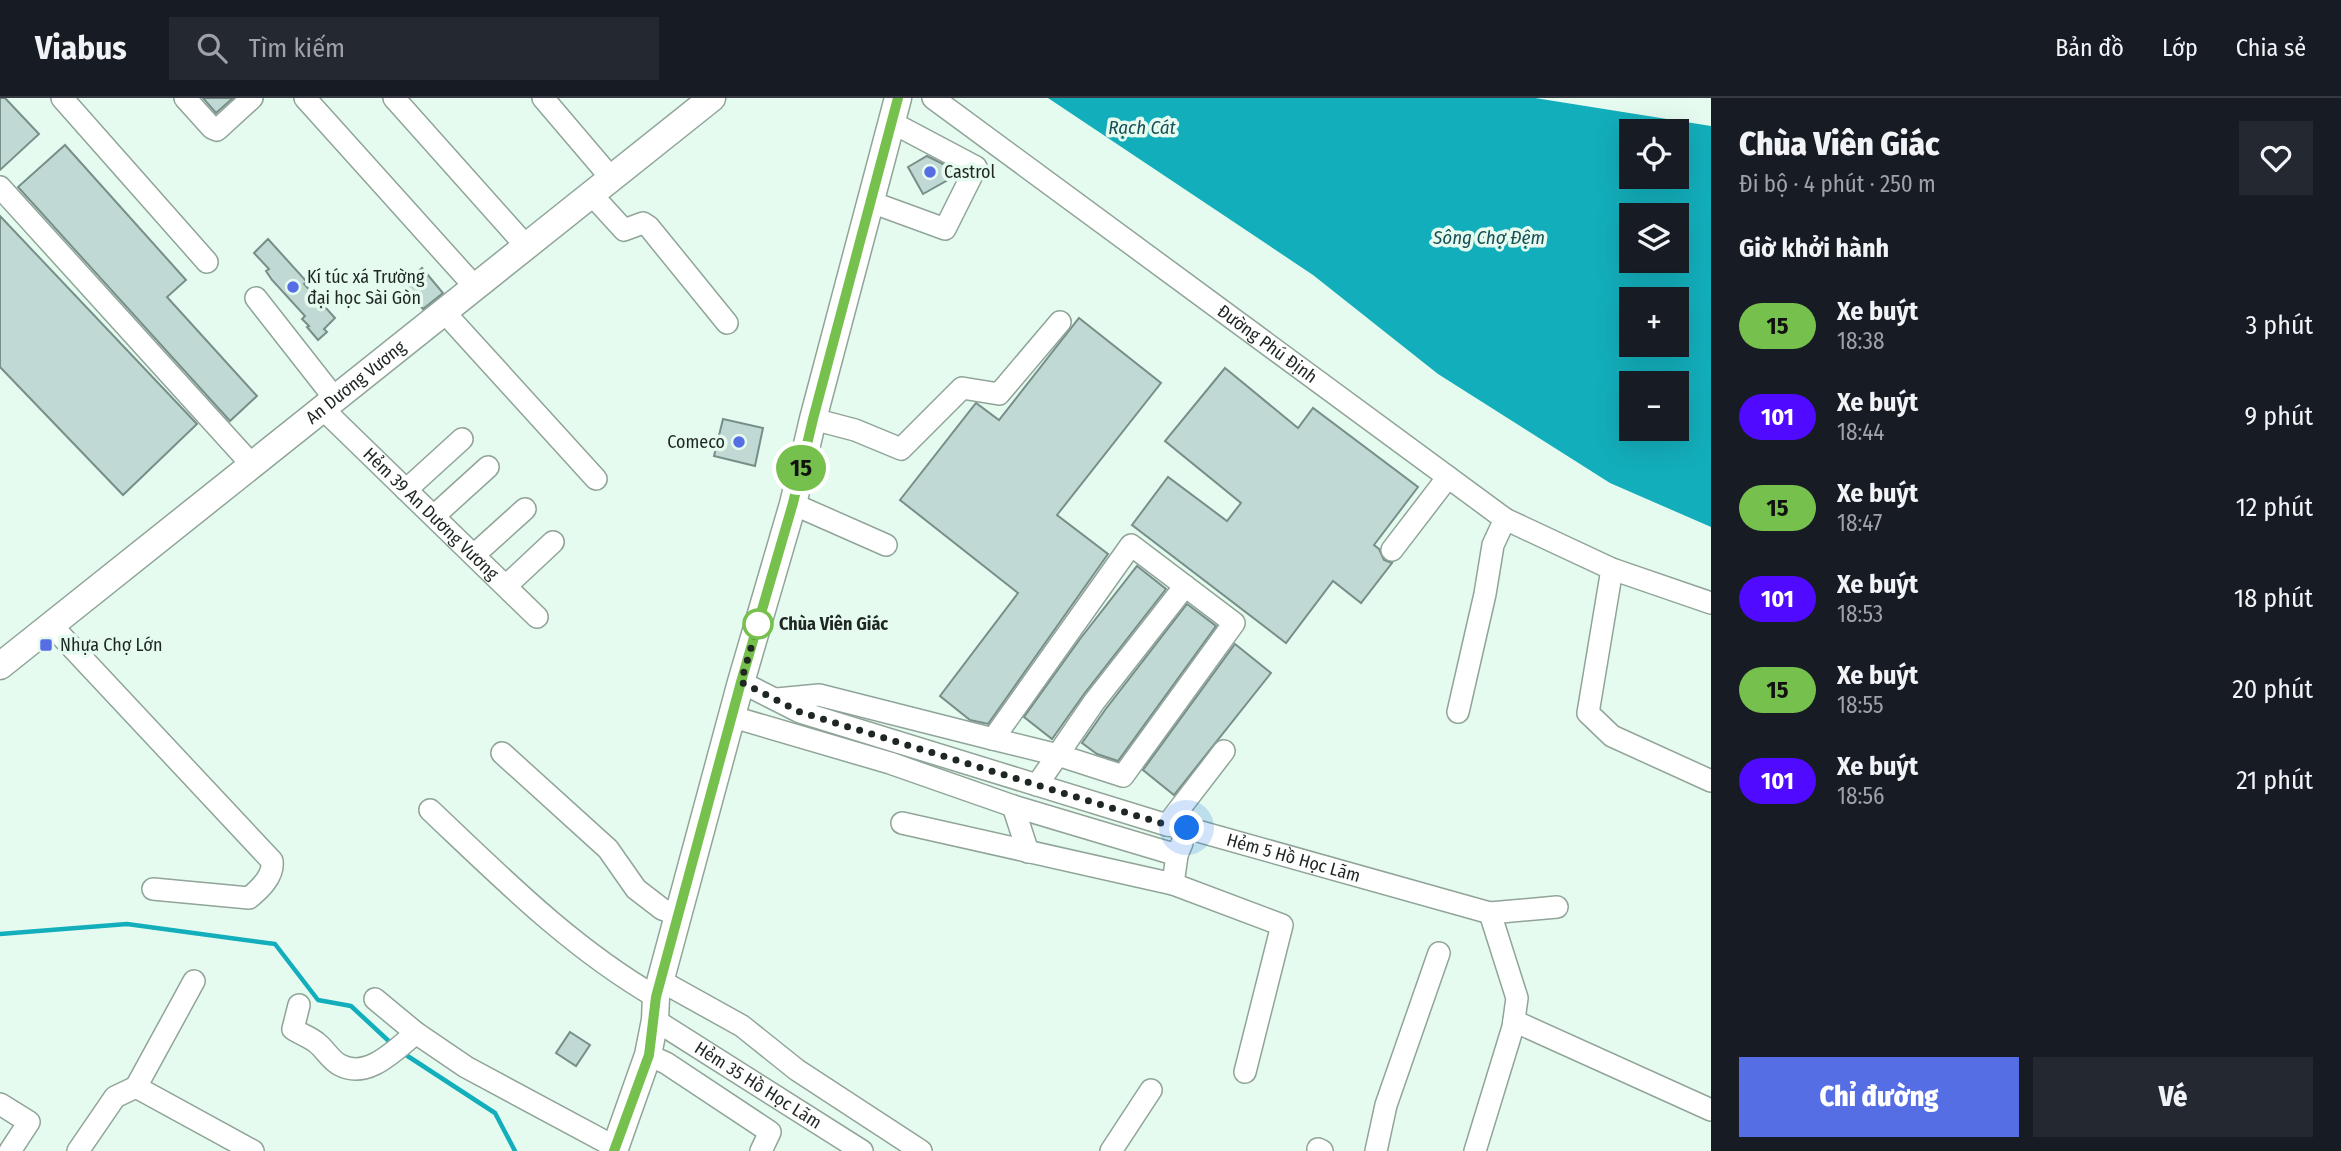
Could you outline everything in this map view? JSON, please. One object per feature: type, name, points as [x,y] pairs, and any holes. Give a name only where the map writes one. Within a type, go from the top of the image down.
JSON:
[{"type":"main road","name":"An Dương Vương","points":[[0,666],[712,98]]},
{"type":"main road","points":[[614,1149],[649,1055],[657,999],[678,915],[793,503],[894,110]]},
{"type":"street","points":[[62,98],[207,262]]},
{"type":"street","points":[[185,98],[212,128],[217,130],[252,98]]},
{"type":"street","points":[[305,98],[476,288]]},
{"type":"street","points":[[394,98],[527,247]]},
{"type":"street","points":[[542,98],[602,187],[624,230],[643,223],[649,227],[727,323]]},
{"type":"street","name":"Đường Phú Định","points":[[933,98],[1505,519],[1612,569],[1711,603]]},
{"type":"street","points":[[871,202],[945,229],[976,167],[894,110]]},
{"type":"street","points":[[0,187],[253,466]]},
{"type":"street","name":"Hẻm 39 An Dương Vương","points":[[256,298],[330,405],[407,490],[537,617]]},
{"type":"street","points":[[444,313],[596,479]]},
{"type":"street","points":[[813,419],[855,430],[901,449],[962,388],[999,394],[1060,322]]},
{"type":"street","points":[[407,490],[462,439]]},
{"type":"street","points":[[434,516],[488,467]]},
{"type":"street","points":[[1392,550],[1448,477]]},
{"type":"street","points":[[793,503],[886,544]]},
{"type":"street","points":[[474,555],[525,509]]},
{"type":"street","points":[[1458,712],[1485,594],[1493,545],[1505,519]]},
{"type":"street","points":[[506,586],[553,542]]},
{"type":"street","points":[[776,699],[819,695],[993,739],[1058,755],[1123,776],[1234,623],[1131,545],[993,739]]},
{"type":"street","points":[[1612,569],[1588,713],[1612,736],[1709,776]]},
{"type":"street","points":[[1037,785],[1094,702],[1185,586]]},
{"type":"street","points":[[52,626],[272,861],[270,877],[249,898],[153,889]]},
{"type":"street","name":"Hẻm 5 Hồ Học Lãm","points":[[741,682],[800,712],[1177,827],[1490,913]]},
{"type":"street","points":[[733,717],[1177,855]]},
{"type":"street","points":[[1173,884],[1177,827],[1224,751]]},
{"type":"street","points":[[502,752],[608,849],[636,888],[662,909],[678,915]]},
{"type":"street","points":[[1013,806],[1028,852]]},
{"type":"street","points":[[430,810],[542,916],[612,971],[657,999],[742,1026],[818,1084],[921,1151]]},
{"type":"street","points":[[902,823],[1173,884],[1282,925],[1245,1072]]},
{"type":"street","points":[[1475,1151],[1514,1021],[1517,998],[1490,913],[1557,907]]},
{"type":"street","points":[[1376,1151],[1386,1105],[1439,953]]},
{"type":"street","points":[[78,1151],[116,1097],[136,1087],[194,981]]},
{"type":"street","points":[[375,999],[416,1033],[466,1067],[614,1149]]},
{"type":"street","name":"Hẻm 35 Hồ Học Lãm","points":[[657,999],[862,1151]]},
{"type":"street","points":[[299,1005],[293,1030],[318,1043],[325,1053],[341,1065],[355,1070],[371,1067],[416,1033]]},
{"type":"street","points":[[1514,1021],[1711,1110]]},
{"type":"street","points":[[649,1055],[666,1063],[770,1132],[761,1151]]},
{"type":"street","points":[[136,1087],[253,1151]]},
{"type":"street","points":[[1111,1151],[1151,1090]]},
{"type":"street","points":[[0,1104],[29,1122],[10,1151]]},
{"type":"water","name":"Sông Chợ Đệm","points":[[1048,98],[1535,98],[1667,119],[1619,119],[1619,189],[1689,189],[1689,122],[1711,126],[1711,527],[1610,483],[1438,374],[1313,275]]},
{"type":"building","points":[[0,98],[5,98],[39,134],[0,170]]},
{"type":"building","points":[[203,98],[233,98],[216,113]]},
{"type":"building","points":[[65,145],[186,280],[167,297],[257,396],[230,421],[18,187]]},
{"type":"building","name":"Castrol","points":[[927,156],[947,166],[953,177],[923,194],[908,167]]},
{"type":"building","points":[[0,216],[197,424],[123,495],[0,367]]},
{"type":"building","name":"Kí túc xá Trường đại học Sài Gòn","points":[[268,239],[335,318],[324,329],[327,332],[318,340],[302,319],[305,316],[272,280],[266,271],[269,269],[254,253]]},
{"type":"building","points":[[422,268],[443,293],[423,309],[403,285]]},
{"type":"building","points":[[1079,318],[1161,383],[1057,515],[1108,554],[988,724],[970,720],[940,696],[1018,593],[900,500],[976,403],[999,420]]},
{"type":"building","points":[[1225,368],[1298,428],[1313,408],[1418,487],[1374,545],[1384,560],[1392,563],[1361,603],[1333,581],[1286,643],[1132,525],[1168,477],[1227,521],[1241,503],[1165,441]]},
{"type":"building","name":"Comeco","points":[[723,419],[763,428],[755,466],[714,456]]},
{"type":"building","points":[[1137,566],[1166,589],[1052,739],[1024,717]]},
{"type":"building","points":[[1187,604],[1216,626],[1118,761],[1097,754],[1082,743]]},
{"type":"building","points":[[1235,644],[1271,673],[1174,795],[1143,770]]},
{"type":"building","points":[[570,1032],[590,1045],[576,1066],[556,1053]]},
{"type":"waterway","points":[[0,934],[127,924],[275,944],[318,1000],[351,1006],[393,1045]]},
{"type":"waterway","points":[[403,1053],[495,1113],[515,1151]]},
{"type":"bus line","name":"15","points":[[614,1151],[649,1055],[656,997],[741,682],[793,503],[898,98]]},
{"type":"place","name":"Castrol","points":[[930,172]]},
{"type":"place","name":"Kí túc xá Trường đại học Sài Gòn","points":[[293,287]]},
{"type":"place","name":"Comeco","points":[[739,442]]},
{"type":"place","name":"Chùa Viên Giác","points":[[758,624]]},
{"type":"place","name":"Nhựa Chợ Lớn","points":[[46,645]]},
{"type":"route","points":[[758,624],[741,682],[800,712],[1167,825],[1187,828]]},
{"type":"water label","name":"Rạch Cát","points":[[1142,127]]}]
